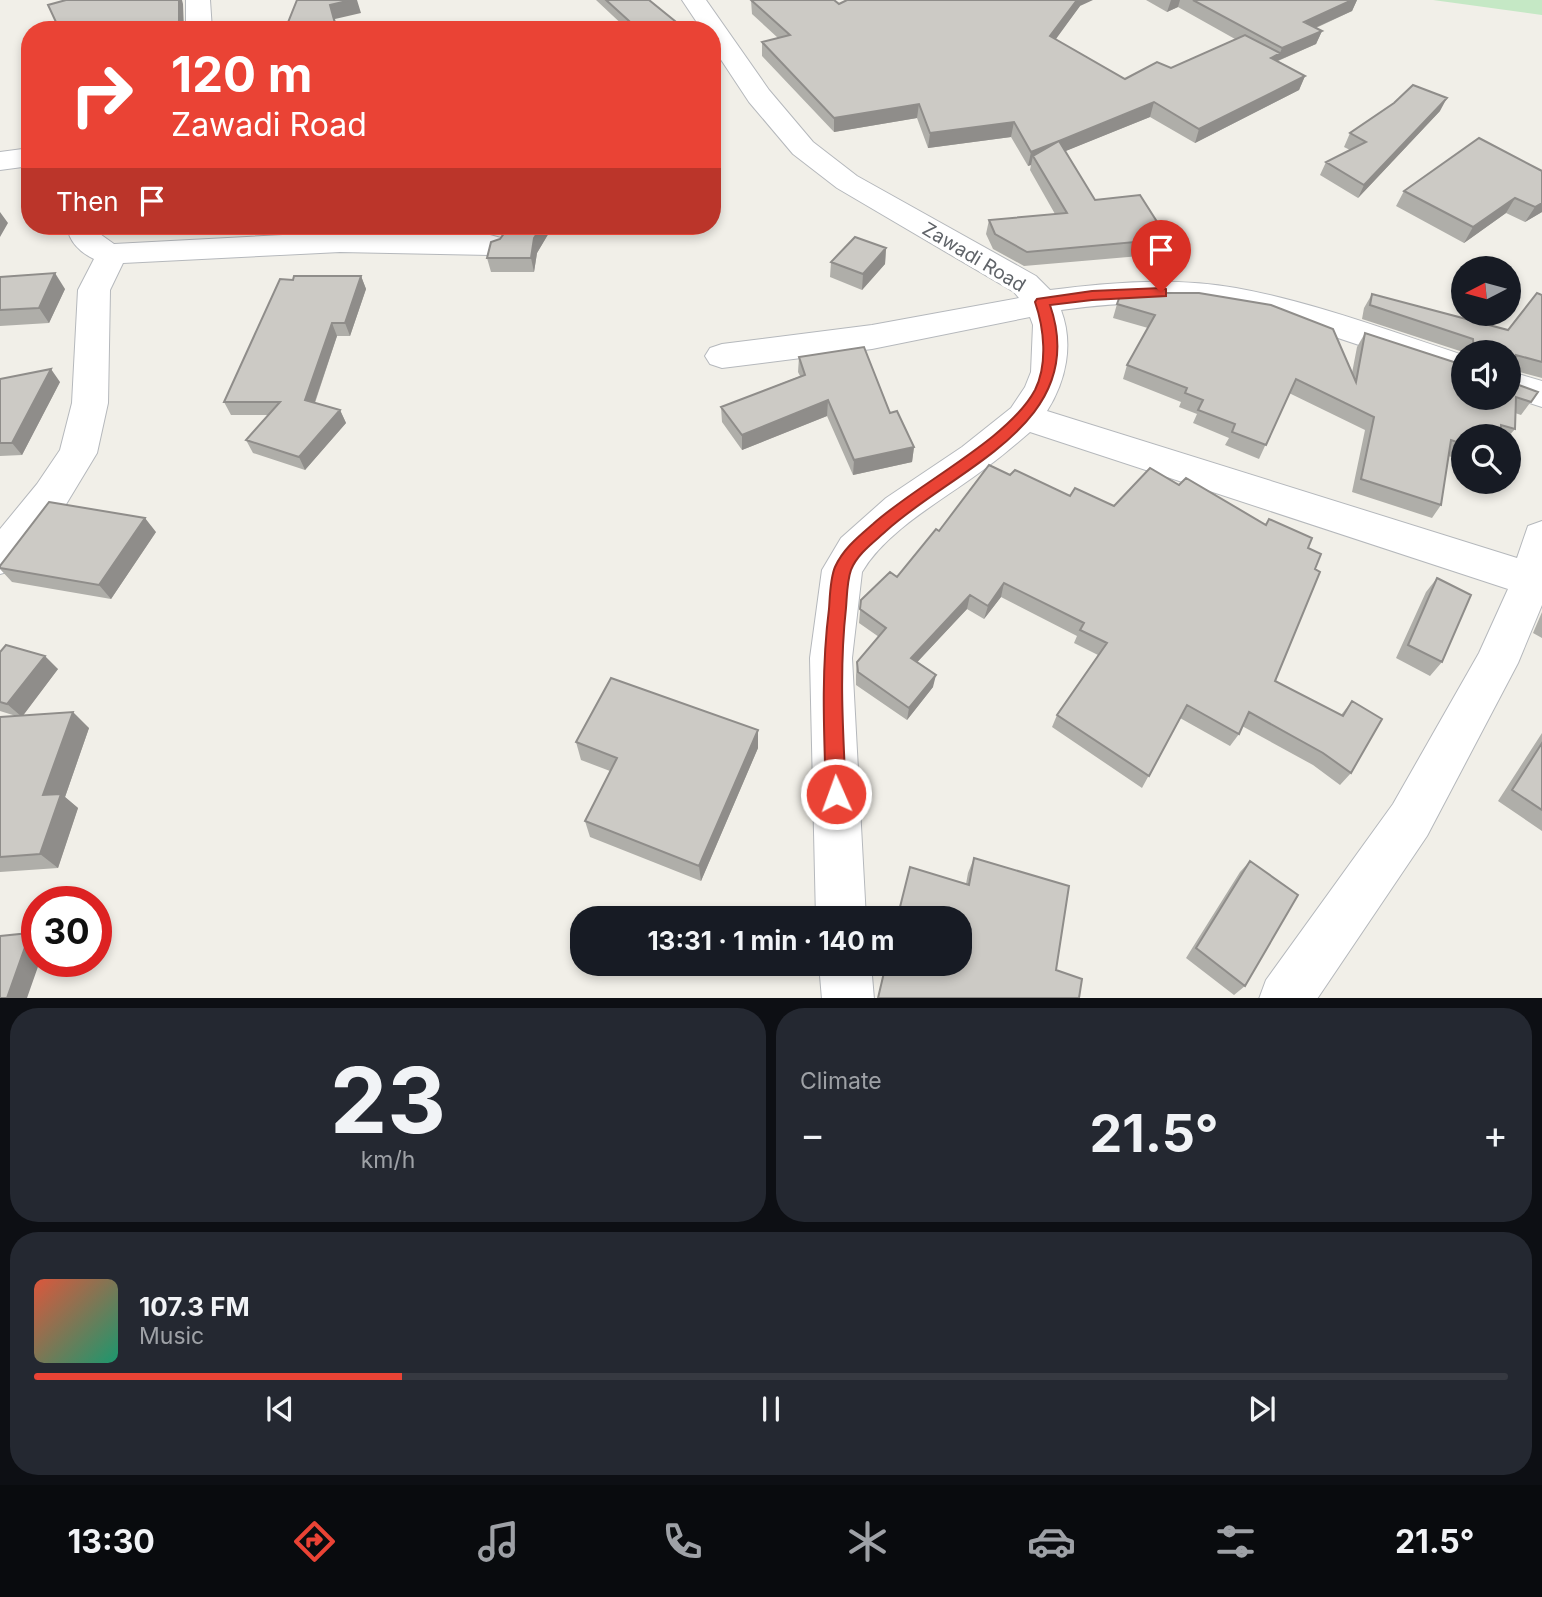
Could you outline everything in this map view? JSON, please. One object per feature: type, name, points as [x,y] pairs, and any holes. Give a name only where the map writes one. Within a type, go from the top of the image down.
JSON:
[{"type":"street","points":[[198,0],[199,21]]},
{"type":"street","name":"Zawadi Road","points":[[696,0],[710,21]]},
{"type":"street","name":"Zawadi Road","points":[[721,38],[759,96],[803,148],[847,182],[1025,284],[1042,302],[1142,293],[1188,293],[1235,299],[1318,320],[1451,363]]},
{"type":"street","points":[[0,161],[21,158]]},
{"type":"street","points":[[84,235],[100,251],[112,254],[340,242],[490,245]]},
{"type":"street","points":[[0,558],[51,495],[78,453],[90,403],[94,290],[112,254]]},
{"type":"street","points":[[722,356],[872,337],[999,314],[1042,302],[1050,325],[1048,372],[1042,390],[1024,417],[975,457],[900,509],[855,549],[842,570],[831,658],[841,906]]},
{"type":"street","points":[[1521,387],[1542,394]]},
{"type":"street","points":[[1024,417],[1537,558],[1496,663],[1410,820],[1286,998]]},
{"type":"street","points":[[846,976],[848,998]]},
{"type":"green space","points":[[1433,0],[1542,0],[1542,15]]},
{"type":"building","points":[[66,0],[179,0],[179,21],[56,21],[48,5]]},
{"type":"building","points":[[297,0],[351,0],[330,5],[334,21],[289,21]]},
{"type":"building","points":[[606,0],[649,0],[675,21],[629,21]]},
{"type":"building","points":[[751,0],[834,0],[839,4],[847,0],[1077,0],[1050,36],[1125,79],[1157,62],[1171,68],[1245,35],[1280,53],[1271,58],[1305,76],[1199,129],[1154,102],[1031,152],[1014,122],[930,133],[919,104],[834,118],[762,42],[790,35]]},
{"type":"building","points":[[1193,0],[1352,0],[1304,22],[1322,31],[1282,48]]},
{"type":"building","points":[[1413,85],[1447,98],[1364,185],[1326,162],[1366,142],[1350,133],[1394,103]]},
{"type":"building","points":[[1479,138],[1542,171],[1542,203],[1535,207],[1515,198],[1473,227],[1404,191]]},
{"type":"building","points":[[1059,141],[1095,200],[1140,195],[1168,239],[1027,252],[995,234],[989,220],[1067,213],[1033,156]]},
{"type":"building","points":[[503,235],[536,235],[531,258],[487,258],[491,242]]},
{"type":"building","points":[[855,237],[886,248],[863,274],[831,262]]},
{"type":"building","points":[[55,273],[39,308],[0,310],[0,277]]},
{"type":"building","points":[[294,276],[361,276],[345,323],[332,323],[305,400],[340,410],[299,457],[246,440],[280,402],[224,402],[280,279],[293,280]]},
{"type":"building","points":[[1121,293],[1199,293],[1271,305],[1333,329],[1356,382],[1365,333],[1451,361],[1451,410],[1516,410],[1515,424],[1451,424],[1441,505],[1361,479],[1374,417],[1296,379],[1266,445],[1232,432],[1235,424],[1198,410],[1203,400],[1185,393],[1187,388],[1127,365],[1155,315],[1117,304]]},
{"type":"building","points":[[1537,293],[1542,295],[1542,362],[1521,356],[1521,340],[1473,340],[1370,305],[1372,294],[1451,315],[1451,326],[1493,326],[1508,330],[1511,326],[1521,326],[1521,313]]},
{"type":"building","points":[[864,347],[890,413],[897,411],[914,447],[854,460],[828,400],[742,435],[721,407],[805,375],[799,357]]},
{"type":"building","points":[[51,369],[12,443],[0,443],[0,379]]},
{"type":"building","points":[[1521,386],[1538,392],[1531,402],[1521,399]]},
{"type":"building","points":[[989,465],[1010,475],[1015,470],[1070,496],[1075,488],[1114,506],[1150,468],[1179,485],[1186,478],[1266,525],[1269,519],[1312,538],[1308,548],[1321,554],[1315,569],[1320,572],[1275,681],[1343,716],[1352,701],[1382,719],[1351,773],[1323,753],[1249,712],[1239,734],[1187,705],[1149,776],[1057,715],[1107,643],[1080,630],[1084,623],[1004,583],[988,606],[970,595],[911,658],[936,675],[909,708],[858,672],[857,662],[886,628],[860,609],[861,600],[890,572],[897,577],[936,529],[939,531]]},
{"type":"building","points":[[49,502],[145,518],[99,585],[0,568]]},
{"type":"building","points":[[1437,578],[1471,595],[1442,662],[1408,645]]},
{"type":"building","points":[[6,645],[45,656],[7,704],[0,702],[0,652]]},
{"type":"building","points":[[611,678],[758,730],[699,866],[585,821],[617,758],[576,742]]},
{"type":"building","points":[[73,712],[43,795],[61,794],[40,854],[0,857],[0,717]]},
{"type":"building","points":[[1542,743],[1542,810],[1512,790]]},
{"type":"building","points":[[974,858],[1069,886],[1056,970],[1082,979],[1079,998],[878,998],[883,976],[972,976],[972,906],[900,906],[910,867],[969,885]]},
{"type":"building","points":[[1250,861],[1298,895],[1245,986],[1196,948]]},
{"type":"building","points":[[21,934],[21,958],[7,998],[0,998],[0,936]]},
{"type":"route","points":[[836,794],[831,658],[842,570],[855,549],[900,509],[975,457],[1024,417],[1042,390],[1048,372],[1050,325],[1042,302],[1092,295],[1161,292]]}]
